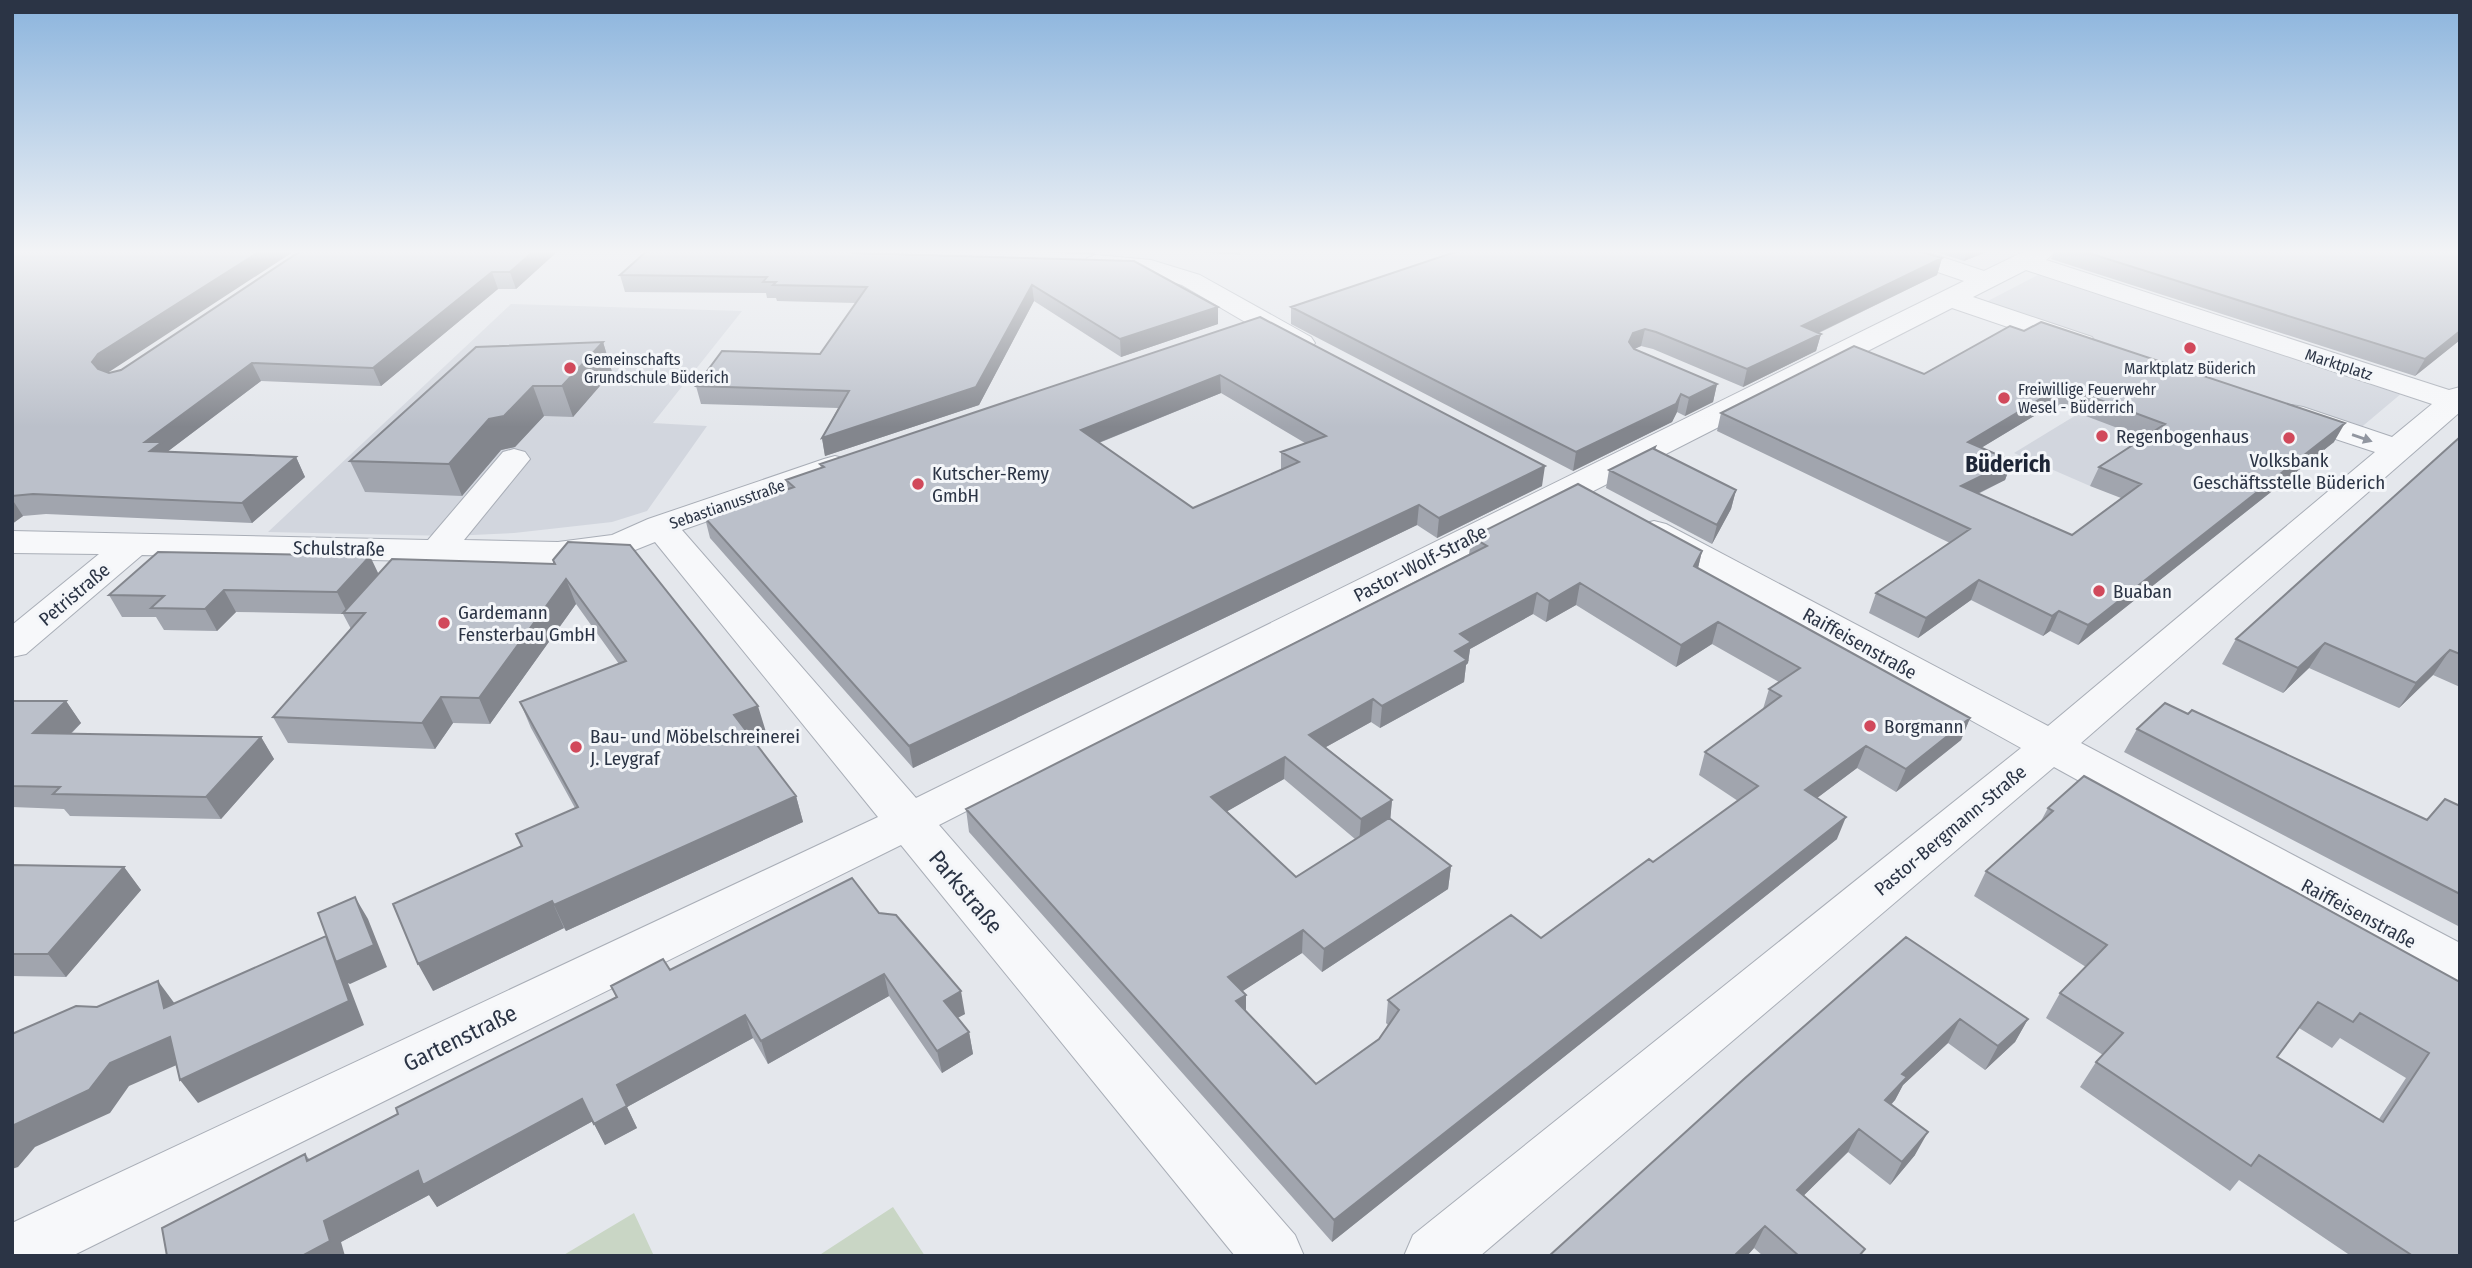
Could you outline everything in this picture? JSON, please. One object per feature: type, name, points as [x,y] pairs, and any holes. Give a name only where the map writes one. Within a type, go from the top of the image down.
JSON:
[{"type":"street","points":[[1239,309],[1331,359]]},
{"type":"street","points":[[1220,334],[1294,309]]},
{"type":"street","name":"Pastor-Wolf-Straße","points":[[908,822],[1928,309]]},
{"type":"street","points":[[1983,309],[2107,351]]},
{"type":"street","name":"Marktplatz","points":[[2194,309],[2457,399]]},
{"type":"street","points":[[1705,385],[1743,401]]},
{"type":"street","name":"Pastor-Bergmann-Straße","points":[[1434,1256],[2050,747],[2457,399]]},
{"type":"street","points":[[2264,405],[2410,437],[2460,437]]},
{"type":"street","points":[[438,550],[514,459]]},
{"type":"street","name":"Sebastianusstraße","points":[[660,526],[856,459]]},
{"type":"street","name":"Raiffeisenstraße","points":[[1536,467],[2460,967]]},
{"type":"street","name":"Schulstraße","points":[[12,542],[558,553],[620,545],[660,526]]},
{"type":"street","name":"Parkstraße","points":[[660,526],[1274,1256]]},
{"type":"street","name":"Petristraße","points":[[12,645],[135,543]]},
{"type":"street","name":"Gartenstraße","points":[[12,1254],[908,822]]},
{"type":"shaded area","name":"Gemeinschafts Grundschule Büderich","points":[[505,309],[742,311],[653,423],[707,426],[647,511],[612,522],[514,533],[451,536],[268,532]]},
{"type":"shaded area","name":"Marktplatz Büderich","points":[[2007,309],[2143,309],[2402,393],[2358,430]]},
{"type":"shaded area","name":"Regenbogenhaus","points":[[2217,400],[2090,486],[2014,453],[2091,406]]},
{"type":"green space","points":[[893,1207],[925,1256],[818,1256]]},
{"type":"green space","points":[[634,1213],[654,1256],[562,1256]]},
{"type":"building","points":[[12,309],[169,309],[98,354],[92,362],[98,369],[109,373],[121,370],[213,309],[446,309],[373,368],[252,363],[145,442],[162,442],[150,451],[296,457],[242,503],[33,494],[12,496]]},
{"type":"building","points":[[851,309],[1019,309],[976,387],[822,438],[849,391],[696,386],[722,351],[820,354]]},
{"type":"building","points":[[1071,309],[1211,309],[1120,339]]},
{"type":"building","points":[[1295,309],[1837,309],[1802,326],[1821,334],[1747,369],[1656,332],[1645,329],[1633,333],[1629,342],[1634,349],[1717,384],[1689,398],[1681,394],[1676,404],[1576,452]]},
{"type":"building","points":[[2267,309],[2460,309],[2460,331],[2425,359]]},
{"type":"building","points":[[1260,317],[1545,466],[1439,518],[1419,505],[909,746],[705,518],[794,487],[786,480],[824,467],[820,464]],"holes":[[[1220,375],[1326,436],[1281,452],[1299,462],[1193,508],[1081,430]]]},
{"type":"building","points":[[2041,322],[2345,423],[2088,625],[2059,611],[2052,616],[1979,580],[1926,618],[1876,593],[1970,529],[1721,413],[1854,346],[1924,374],[2010,326],[2024,331]],"holes":[[[2062,386],[2165,424],[2099,467],[2141,484],[2072,535],[1961,486],[2012,461],[1968,442]]]},
{"type":"building","points":[[603,342],[562,386],[533,386],[504,416],[489,419],[449,464],[350,461],[476,347]]},
{"type":"building","points":[[2460,437],[2460,654],[2450,650],[2416,683],[2325,643],[2298,668],[2236,639]]},
{"type":"building","points":[[1655,447],[1654,449],[1736,490],[1717,525],[1609,470]]},
{"type":"building","points":[[1578,484],[1702,551],[1694,566],[1970,718],[1906,769],[1866,746],[1805,790],[1846,817],[1334,1220],[966,809],[1487,546],[1472,537]],"holes":[[[1580,583],[1681,645],[1718,622],[1800,668],[1769,689],[1781,696],[1705,752],[1758,786],[1653,862],[1649,859],[1541,938],[1511,915],[1388,1000],[1399,1010],[1379,1039],[1316,1084],[1236,1001],[1246,995],[1228,977],[1303,930],[1324,949],[1451,866],[1389,818],[1296,877],[1211,797],[1285,757],[1361,819],[1392,800],[1309,735],[1373,699],[1382,706],[1467,660],[1455,651],[1471,642],[1460,634],[1537,593],[1549,601]]]},
{"type":"building","points":[[568,542],[630,545],[758,706],[734,715],[796,796],[554,905],[552,901],[418,964],[393,904],[522,846],[516,834],[578,807],[520,702],[626,661],[566,579],[479,698],[441,697],[422,723],[273,717],[365,613],[343,613],[392,559],[555,564],[553,560]]},
{"type":"building","points":[[158,552],[370,556],[337,592],[224,590],[205,609],[151,608],[164,596],[109,595]]},
{"type":"building","points":[[12,701],[66,701],[33,733],[261,737],[206,797],[53,794],[60,787],[12,786]]},
{"type":"building","points":[[2165,703],[2188,714],[2192,710],[2427,820],[2445,799],[2460,806],[2460,894],[2137,729]]},
{"type":"building","points":[[2084,776],[2460,982],[2460,1256],[2413,1256],[2259,1155],[2251,1166],[2096,1062],[2123,1033],[2060,993],[2107,945],[1986,871],[2053,811],[2048,808]],"holes":[[[2318,1002],[2353,1022],[2360,1013],[2429,1053],[2383,1122],[2277,1057]]]},
{"type":"building","points":[[12,865],[124,867],[48,954],[12,954]]},
{"type":"building","points":[[852,878],[879,913],[896,915],[961,991],[944,1001],[969,1032],[937,1051],[884,974],[761,1041],[745,1015],[617,1085],[627,1106],[594,1124],[582,1099],[423,1185],[418,1171],[324,1221],[330,1241],[302,1256],[167,1256],[162,1228],[305,1154],[307,1161],[398,1114],[396,1108],[617,997],[611,986],[663,959],[670,970]]},
{"type":"building","points":[[355,897],[374,945],[336,962],[318,913]]},
{"type":"building","points":[[326,936],[349,1001],[180,1080],[170,1037],[110,1063],[89,1090],[12,1126],[12,1034],[76,1006],[97,1007],[158,981],[164,1008]]},
{"type":"building","points":[[1906,937],[2028,1019],[1998,1046],[1960,1019],[1902,1074],[1907,1077],[1885,1100],[1928,1132],[1902,1162],[1859,1129],[1797,1190],[1865,1249],[1859,1256],[1799,1256],[1765,1226],[1734,1256],[1549,1256],[1744,1079]]},
{"type":"place","name":"Marktplatz Büderich","points":[[2190,348]]},
{"type":"place","name":"Gemeinschafts Grundschule Büderich","points":[[570,368]]},
{"type":"place","name":"Freiwillige Feuerwehr Wesel - Büderrich","points":[[2004,398]]},
{"type":"place","name":"Regenbogenhaus","points":[[2102,436]]},
{"type":"place","name":"Volksbank Geschäftsstelle Büderich","points":[[2289,438]]},
{"type":"place","name":"Kutscher-Remy GmbH","points":[[918,484]]},
{"type":"place","name":"Buaban","points":[[2099,591]]},
{"type":"place","name":"Gardemann Fensterbau GmbH","points":[[444,623]]},
{"type":"place","name":"Borgmann","points":[[1870,726]]},
{"type":"place","name":"Bau- und Möbelschreinerei J. Leygraf","points":[[576,747]]},
{"type":"district","name":"Büderich","points":[[2008,464]]}]
